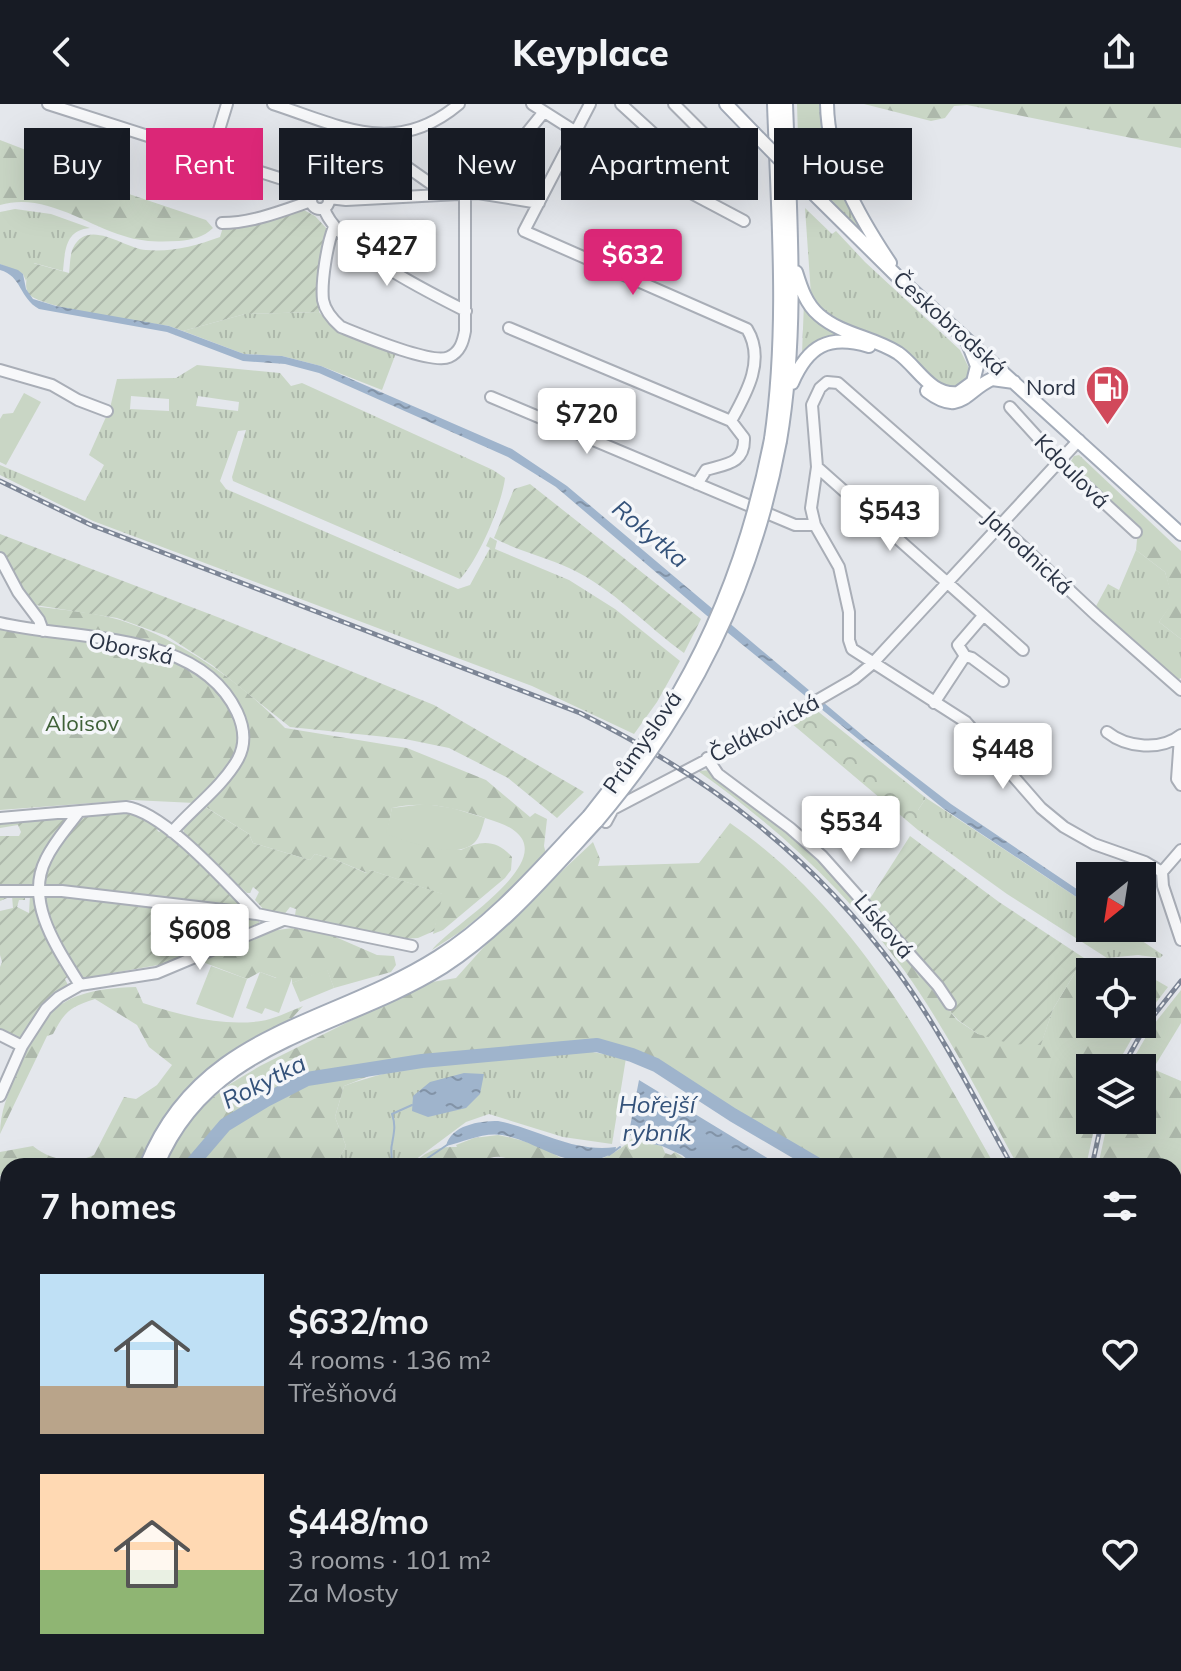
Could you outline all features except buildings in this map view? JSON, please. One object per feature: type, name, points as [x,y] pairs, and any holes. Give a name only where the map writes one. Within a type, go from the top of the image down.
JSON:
[{"type":"main road","name":"Českobrodská","points":[[726,104],[903,282],[1181,534]]},
{"type":"main road","name":"Průmyslová","points":[[774,104],[781,314],[776,440]]},
{"type":"main road","name":"Průmyslová","points":[[161,1158],[181,1121],[220,1079],[260,1053],[392,994],[450,961],[509,912],[597,820],[679,691],[706,638],[743,549],[787,393],[792,262],[786,104]]},
{"type":"main road","points":[[827,104],[828,128]]},
{"type":"main road","points":[[854,200],[869,231],[903,282]]},
{"type":"main road","points":[[792,262],[805,297],[822,317],[839,328],[895,351],[941,391],[952,394],[962,392],[975,378],[977,366],[966,339]]},
{"type":"main road","points":[[787,393],[807,355],[823,346],[846,342],[869,346],[886,354],[927,392],[942,401],[958,402],[992,379],[1015,382]]},
{"type":"main road","points":[[980,387],[990,371],[991,361]]},
{"type":"main road","name":"Průmyslová","points":[[150,1158],[173,1114],[191,1091],[212,1072],[261,1041],[391,983],[449,950],[597,820]]},
{"type":"street","points":[[48,104],[146,135]]},
{"type":"street","points":[[220,128],[227,104]]},
{"type":"street","points":[[273,104],[347,128]]},
{"type":"street","points":[[412,131],[446,115],[459,104]]},
{"type":"street","points":[[532,104],[569,128]]},
{"type":"street","points":[[578,128],[590,104]]},
{"type":"street","points":[[621,104],[647,128]]},
{"type":"street","points":[[674,104],[698,128]]},
{"type":"street","points":[[531,128],[543,113]]},
{"type":"street","points":[[561,161],[524,231],[749,332],[754,355],[753,375],[731,421]]},
{"type":"street","points":[[313,200],[314,207],[346,200],[428,194]]},
{"type":"street","points":[[222,223],[259,218],[304,200]]},
{"type":"street","points":[[326,200],[334,227],[406,281],[466,311]]},
{"type":"street","points":[[334,227],[329,239],[323,298],[333,320],[341,327],[420,355],[442,359],[458,351],[462,342],[466,311],[465,200]]},
{"type":"street","points":[[521,200],[539,203]]},
{"type":"street","points":[[704,200],[744,221]]},
{"type":"street","points":[[509,328],[731,421],[744,438],[740,456],[733,463],[706,470],[697,484]]},
{"type":"street","points":[[0,370],[52,385],[92,407],[107,411]]},
{"type":"street","name":"Jahodnická","points":[[817,467],[812,405],[820,388],[827,382],[838,383],[1181,690]]},
{"type":"street","points":[[491,397],[795,525],[815,525]]},
{"type":"street","name":"Kdoulová","points":[[1010,407],[1060,462],[1136,532]]},
{"type":"street","name":"Čelákovická","points":[[597,820],[653,786],[808,706],[872,664],[1079,440]]},
{"type":"street","points":[[817,467],[811,508],[815,525],[839,567],[849,612],[852,649],[966,722],[1041,808],[1064,827],[1094,844],[1145,862],[1162,872]]},
{"type":"street","points":[[817,467],[1023,650]]},
{"type":"street","points":[[0,558],[43,631]]},
{"type":"street","points":[[983,616],[958,645],[965,656],[1003,681]]},
{"type":"street","name":"Oborská","points":[[0,623],[142,645],[176,655],[205,672],[227,693],[243,730],[239,757],[172,832]]},
{"type":"street","points":[[934,703],[965,656]]},
{"type":"street","points":[[1107,732],[1135,744],[1151,746],[1169,743],[1180,736]]},
{"type":"street","points":[[1180,736],[1177,779],[1181,785]]},
{"type":"street","name":"Lísková","points":[[707,758],[718,774],[822,856],[938,986],[950,1004]]},
{"type":"street","points":[[0,818],[135,808],[155,818],[172,832],[257,914]]},
{"type":"street","points":[[78,813],[45,860],[39,874],[38,891],[51,935],[80,985]]},
{"type":"street","points":[[1181,850],[1162,872],[1163,886],[1181,940]]},
{"type":"street","points":[[0,891],[62,891],[257,914],[412,946]]},
{"type":"street","points":[[0,1096],[22,1046],[46,1009],[80,985],[157,973],[282,920]]},
{"type":"street","points":[[0,1035],[22,1046]]},
{"type":"green space","points":[[797,104],[822,104],[825,128],[798,128]]},
{"type":"green space","points":[[864,104],[1181,104],[1181,148],[967,105],[954,106],[945,118],[931,121]]},
{"type":"green space","points":[[0,140],[24,149],[24,200],[130,200],[130,194],[206,220],[213,228],[189,240],[144,240],[109,231],[48,206],[16,202],[0,205]]},
{"type":"green space","points":[[830,200],[848,200],[862,231]]},
{"type":"green space","points":[[805,208],[832,234],[836,231],[960,350],[969,368],[973,367],[973,373],[960,389],[940,388],[914,361],[826,317],[808,296],[811,295]]},
{"type":"green space","points":[[15,209],[51,214],[90,228],[71,237],[63,271],[34,263],[26,281],[23,274],[0,264],[0,212]]},
{"type":"green space","points":[[302,209],[315,216],[327,229],[319,312],[245,314],[183,331],[50,304],[28,293],[27,278],[33,263],[69,273],[73,248],[88,235],[107,237],[146,250],[175,249],[220,237],[223,227],[241,227]]},
{"type":"green space","points":[[804,302],[853,338],[802,354]]},
{"type":"green space","points":[[319,312],[339,333],[396,353],[382,390],[321,366],[282,356],[244,354],[183,331],[245,314]]},
{"type":"green space","points":[[197,365],[280,373],[291,386],[302,383],[505,478],[488,531],[460,579],[233,481],[246,430],[238,431],[220,481],[226,489],[458,589],[470,585],[490,548],[486,546],[490,537],[497,541],[495,549],[569,580],[615,609],[680,661],[634,734],[532,686],[93,521],[0,475],[0,465],[85,501],[104,465],[89,455],[110,408],[117,379],[176,378]],"holes":[[[131,396],[169,399],[169,411],[130,409]],[[198,396],[239,402],[238,411],[196,406]]]},
{"type":"green space","points":[[24,393],[41,402],[6,465],[0,462],[0,419],[3,414],[13,413]]},
{"type":"green space","points":[[1079,455],[1181,551],[1181,639],[1159,622],[1173,601],[1165,572],[1136,550],[1138,529],[1068,466],[1074,456]]},
{"type":"green space","points":[[530,484],[701,619],[684,653],[585,576],[494,538],[514,489]]},
{"type":"green space","points":[[0,534],[220,618],[434,705],[584,792],[557,818],[508,778],[449,748],[405,739],[290,727],[212,665],[167,636],[117,618],[29,604],[0,552]]},
{"type":"green space","points":[[1136,550],[1165,572],[1174,601],[1159,622],[1181,639],[1181,678],[1176,681],[1095,608],[1108,584],[1119,590]]},
{"type":"green space","points":[[34,606],[110,617],[143,628],[229,678],[285,728],[407,748],[486,780],[530,817],[535,813],[547,819],[546,854],[500,900],[432,950],[511,878],[522,861],[524,846],[516,832],[510,827],[453,809],[429,805],[392,808],[387,833],[461,850],[475,844],[494,844],[512,857],[511,870],[505,878],[443,930],[433,934],[442,894],[370,870],[367,873],[315,854],[310,860],[253,843],[249,834],[201,804],[246,752],[243,717],[231,692],[217,679],[179,654],[45,629]]},
{"type":"green space","name":"Aloisov","points":[[0,626],[157,653],[186,664],[211,680],[230,704],[239,734],[233,759],[195,803],[132,800],[0,810]]},
{"type":"green space","points":[[815,709],[926,798],[918,810],[918,830],[791,723]]},
{"type":"green space","points":[[713,770],[813,852],[957,1020],[978,1034],[1041,1044],[1053,1009],[1076,971],[1076,1038],[1132,1038],[1123,1054],[1076,1054],[1076,1134],[1093,1134],[1088,1158],[1014,1158],[935,1018],[882,941],[809,862],[698,771]]},
{"type":"green space","points":[[926,798],[1076,897],[1076,938],[1007,894],[918,830],[918,810]]},
{"type":"green space","points":[[425,804],[485,818],[477,840],[467,847],[444,850],[386,834],[392,808]]},
{"type":"green space","points":[[202,805],[249,834],[253,843],[310,860],[315,854],[366,873],[370,870],[443,894],[434,931],[418,938],[400,939],[295,915],[296,909],[290,907],[283,916],[265,911],[255,900],[259,892],[253,887],[247,893],[184,836],[183,825]]},
{"type":"green space","points":[[126,811],[141,814],[161,826],[157,830],[164,829],[238,902],[236,907],[42,886],[58,846],[70,828],[95,813]]},
{"type":"green space","points":[[64,816],[68,821],[35,886],[0,887],[0,836],[19,836],[21,832],[18,825],[0,828],[0,821]]},
{"type":"green space","points":[[730,823],[774,857],[813,894],[882,978],[941,1070],[990,1158],[815,1158],[640,1052],[594,1041],[419,1056],[344,1086],[335,1117],[346,1146],[339,1158],[169,1158],[201,1107],[230,1084],[426,983],[456,978],[499,930],[593,842],[600,859],[598,866],[699,863]]},
{"type":"green space","points":[[910,836],[999,902],[1084,958],[1076,958],[1076,971],[1053,1009],[1041,1045],[1011,1044],[978,1034],[958,1020],[948,1009],[944,990],[866,905]]},
{"type":"green space","points":[[25,895],[25,900],[19,900],[17,907],[29,913],[30,895],[35,895],[71,974],[65,979],[68,985],[43,1003],[21,1038],[17,1039],[0,1031],[0,911],[13,908],[12,896],[0,901],[0,896]]},
{"type":"green space","points":[[42,895],[259,920],[259,926],[164,964],[84,978],[58,939]]},
{"type":"green space","points":[[292,928],[331,935],[377,955],[394,956],[396,965],[391,972],[334,988],[327,970],[292,983],[292,978],[277,978],[260,972],[247,979],[200,961],[271,931]]},
{"type":"green space","points":[[1082,942],[1144,942],[1163,955],[1160,958],[1138,955],[1107,958]]},
{"type":"green space","points":[[211,966],[247,979],[233,1018],[196,1004]]},
{"type":"green space","points":[[327,969],[334,988],[300,1002],[292,983]]},
{"type":"green space","points":[[260,972],[276,978],[279,973],[292,978],[279,1013],[265,1008],[262,1014],[246,1008]]},
{"type":"green space","points":[[1156,980],[1168,987],[1156,1003]]},
{"type":"green space","points":[[136,987],[143,1003],[216,1021],[261,1021],[303,1006],[285,1026],[218,1060],[190,1085],[159,1125],[142,1158],[86,1158],[94,1155],[124,1097],[136,1099],[157,1085],[172,1065],[149,1047],[137,1025],[95,999],[80,1005],[69,1011],[53,1034],[47,1036],[0,1134],[3,1111],[13,1081],[35,1032],[59,1006],[73,998]]},
{"type":"green space","points":[[1181,990],[1181,1023],[1156,1064],[1156,1054],[1136,1054],[1145,1038],[1156,1038],[1156,1022]]},
{"type":"green space","points":[[581,1050],[626,1058],[612,1144],[563,1137],[489,1114],[466,1122],[418,1158],[339,1158],[346,1146],[335,1117],[344,1086],[431,1064]]},
{"type":"green space","points":[[1156,1070],[1181,1081],[1181,1158],[1100,1158],[1105,1134],[1156,1134]]},
{"type":"green space","points":[[498,1135],[517,1139],[563,1158],[421,1158],[437,1149],[457,1147],[474,1138]]},
{"type":"green space","points":[[634,1136],[662,1146],[665,1153],[671,1155],[675,1152],[684,1158],[603,1158]]},
{"type":"green space","points":[[33,1146],[56,1158],[0,1158],[0,1152]]},
{"type":"water","points":[[0,264],[23,274],[26,289],[33,299],[169,326],[244,354],[282,356],[321,366],[512,449],[567,486],[868,740],[951,804],[1076,889],[1076,897],[944,809],[706,615],[556,487],[508,457],[319,373],[285,364],[243,361],[167,332],[39,309],[13,277],[0,270]]},
{"type":"water","points":[[464,1073],[484,1074],[480,1094],[466,1108],[428,1117],[412,1111],[413,1096],[430,1082]]},
{"type":"water","name":"Hořejší rybník","points":[[639,1080],[768,1158],[686,1158],[662,1146],[644,1142],[634,1136],[630,1127]]},
{"type":"water","points":[[498,1121],[585,1147],[616,1147],[615,1152],[601,1158],[564,1158],[517,1139],[495,1134],[446,1146],[460,1129]]},
{"type":"waterway","name":"Rokytka","points":[[197,1158],[225,1125],[307,1079],[422,1061],[597,1045],[656,1065],[806,1158]]},
{"type":"waterway","points":[[391,1158],[392,1114],[412,1105]]},
{"type":"waterway","points":[[628,1137],[632,1131]]},
{"type":"waterway","points":[[428,1158],[447,1145]]},
{"type":"waterway","points":[[609,1155],[620,1147]]},
{"type":"railway","points":[[0,481],[91,525],[580,713],[672,764],[715,792],[794,856],[865,930],[929,1019],[1008,1158]]},
{"type":"railway","points":[[1130,1054],[1146,1025],[1181,981]]},
{"type":"railway","points":[[1094,1158],[1099,1134]]},
{"type":"place","name":"Nord","points":[[1107,426]]}]
